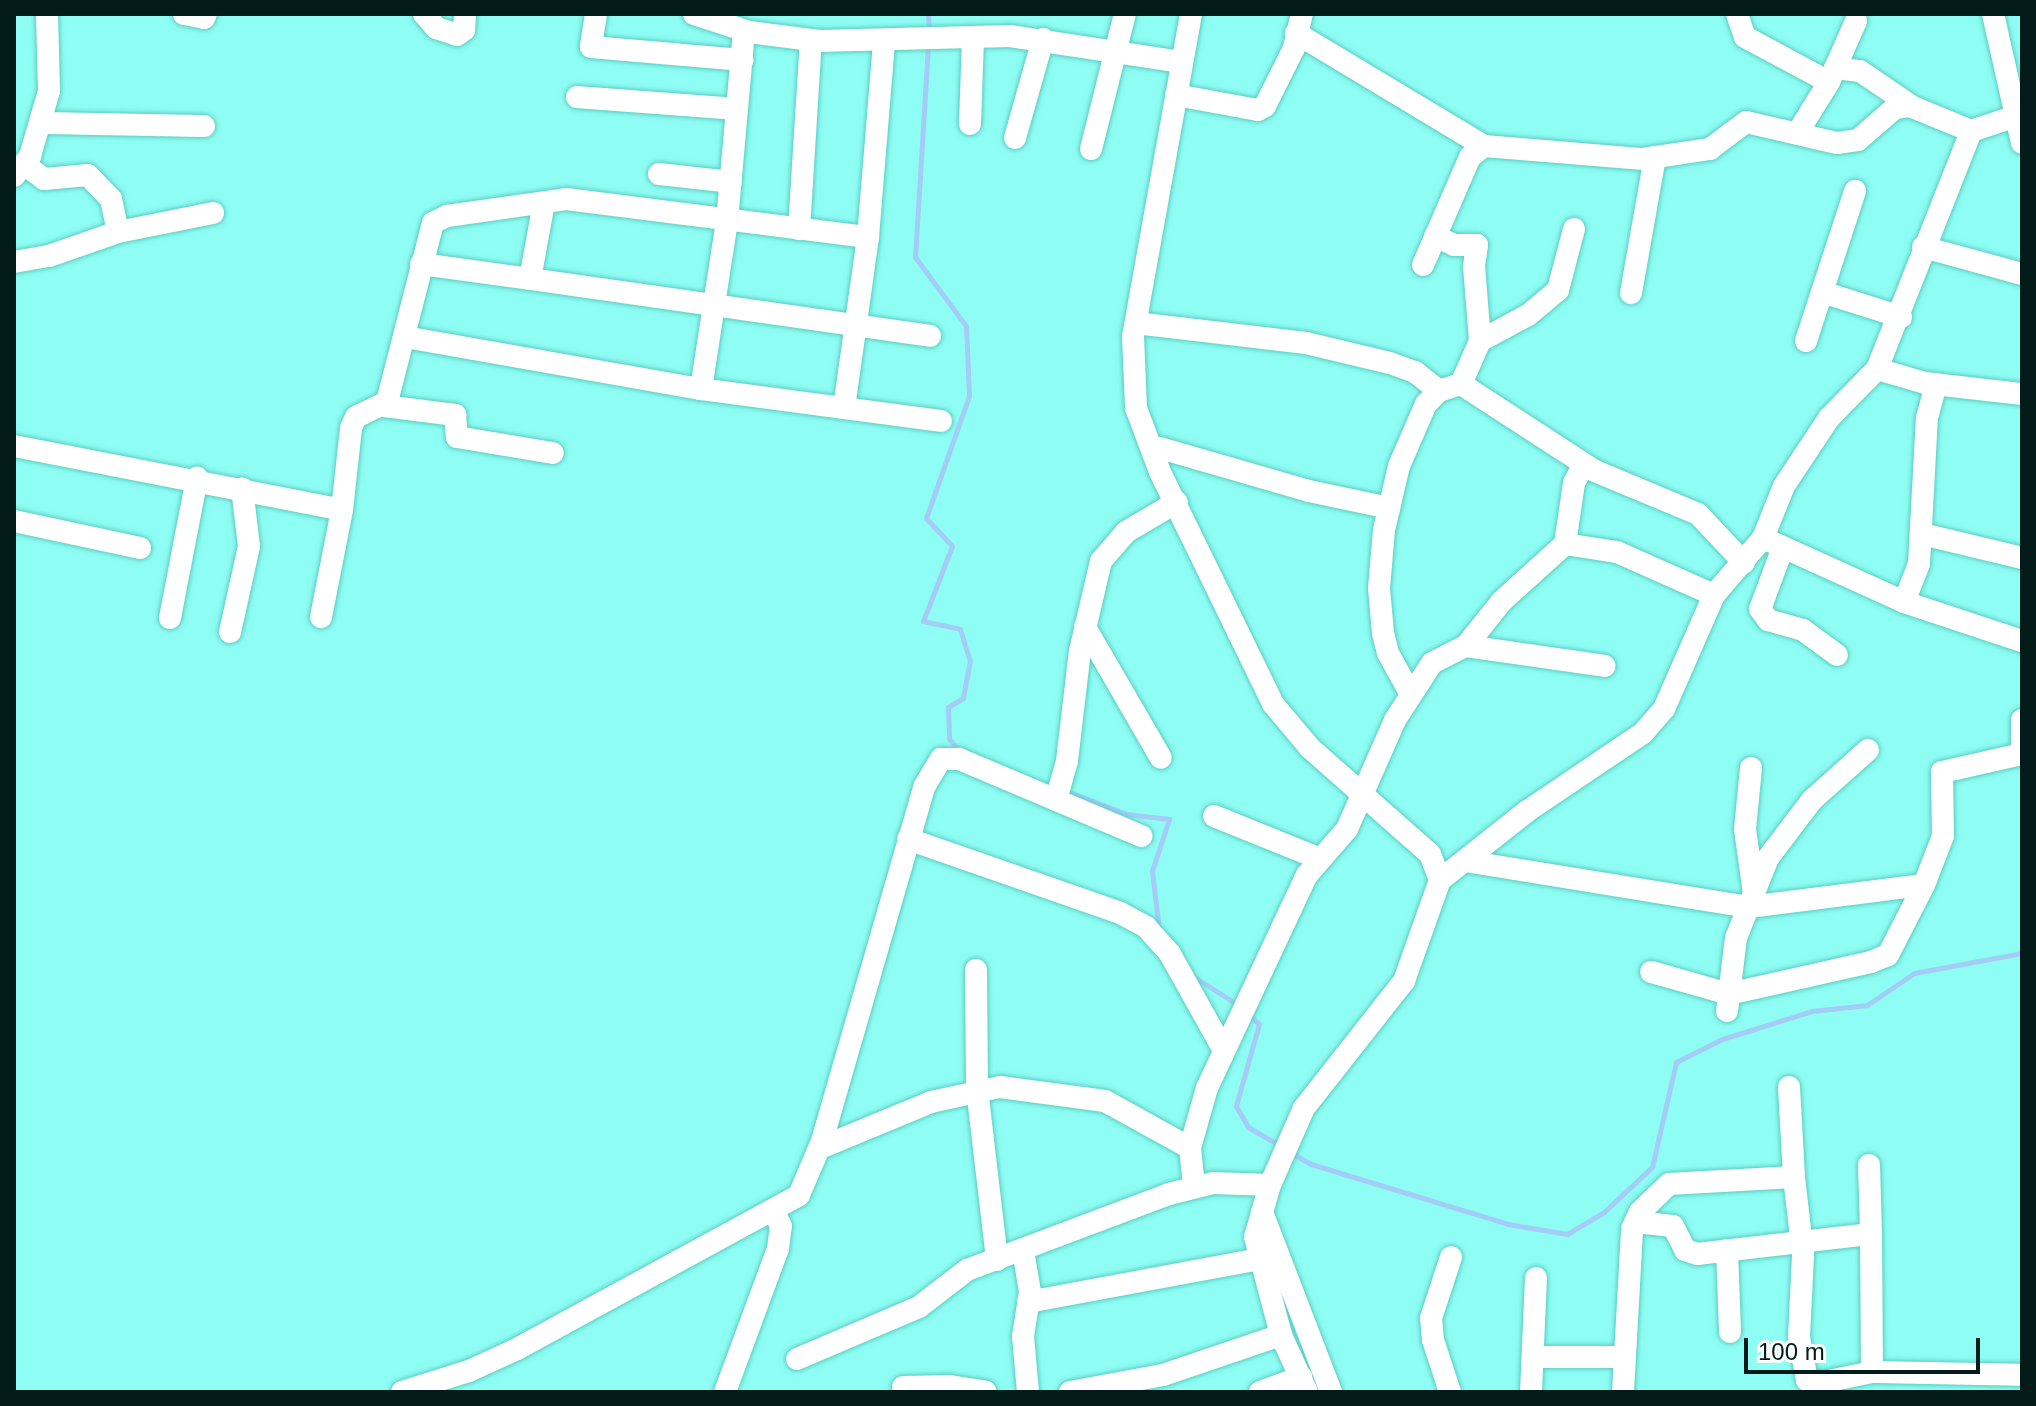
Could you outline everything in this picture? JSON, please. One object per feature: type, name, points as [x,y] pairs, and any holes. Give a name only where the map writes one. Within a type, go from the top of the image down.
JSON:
[{"type":"street","points":[[47,14],[49,91],[42,123],[19,170],[44,179],[88,175],[115,205],[118,232]]},
{"type":"street","points":[[184,14],[204,18],[206,14]]},
{"type":"street","points":[[424,14],[436,28],[457,35],[464,30],[465,14]]},
{"type":"street","points":[[596,14],[591,47],[742,60]]},
{"type":"street","points":[[694,14],[744,31],[811,40],[1043,39],[1182,62]]},
{"type":"street","points":[[1091,149],[1125,14]]},
{"type":"street","points":[[1191,14],[1182,62],[1181,96],[1144,324],[1145,406],[1160,448],[1281,700],[1316,741],[1451,871],[1751,900],[1924,885]]},
{"type":"street","points":[[1201,14],[1181,96],[1133,336],[1136,408],[1273,704],[1290,729],[1364,786]]},
{"type":"street","points":[[1737,14],[1745,37],[1832,75],[1860,71],[1913,107],[1971,131],[2018,115]]},
{"type":"street","points":[[1993,14],[1999,23],[2022,143]]},
{"type":"street","points":[[1798,132],[1832,75],[1856,21]]},
{"type":"street","points":[[1181,96],[1258,110],[1265,106],[1299,24],[1484,146],[1655,157],[1710,149],[1746,122],[1837,143],[1858,140],[1895,108],[1913,107]]},
{"type":"street","points":[[701,389],[727,221],[744,31]]},
{"type":"street","points":[[970,124],[973,37]]},
{"type":"street","points":[[1015,138],[1043,39]]},
{"type":"street","points":[[799,229],[811,40]]},
{"type":"street","points":[[844,408],[868,237],[884,41]]},
{"type":"street","points":[[577,97],[737,109]]},
{"type":"street","points":[[42,123],[204,126]]},
{"type":"street","points":[[1837,655],[1803,630],[1768,620],[1760,609],[1784,486],[1829,418],[1877,369],[1901,317],[1923,247],[1971,131]]},
{"type":"street","points":[[1423,265],[1470,157],[1484,146]]},
{"type":"street","points":[[1631,293],[1655,157]]},
{"type":"street","points":[[659,174],[731,182]]},
{"type":"street","points":[[1806,341],[1855,191]]},
{"type":"street","points":[[384,406],[405,337],[433,223],[447,216],[566,199],[868,237]]},
{"type":"street","points":[[530,279],[544,203]]},
{"type":"street","points":[[14,262],[49,256],[118,232],[213,213]]},
{"type":"street","points":[[1410,693],[1383,633],[1379,588],[1389,508],[1414,430],[1450,388],[1480,341],[1528,315],[1558,290],[1574,229]]},
{"type":"street","points":[[1435,236],[1454,245],[1477,245],[1474,266],[1480,341]]},
{"type":"street","points":[[1923,247],[2022,274]]},
{"type":"street","points":[[421,264],[714,302],[930,336]]},
{"type":"street","points":[[1822,292],[1901,317]]},
{"type":"street","points":[[1144,324],[1306,343],[1415,372],[1450,388],[1584,464],[1698,514],[1744,563]]},
{"type":"street","points":[[405,337],[701,389],[941,421]]},
{"type":"street","points":[[1877,369],[1936,384],[2022,394]]},
{"type":"street","points":[[1904,602],[1919,564],[1927,418],[1936,384]]},
{"type":"street","points":[[321,617],[342,510],[351,428],[356,417],[384,406],[455,415],[457,437],[553,453]]},
{"type":"street","points":[[14,446],[197,478],[342,510]]},
{"type":"street","points":[[1160,448],[1309,491],[1389,508]]},
{"type":"street","points":[[1194,1186],[1190,1148],[1226,1041],[1318,858],[1347,829],[1364,786],[1410,693],[1432,663],[1466,646],[1502,601],[1565,544],[1574,483],[1584,464]]},
{"type":"street","points":[[170,618],[197,478]]},
{"type":"street","points":[[230,632],[249,546],[242,488]]},
{"type":"street","points":[[1056,800],[1067,761],[1093,584],[1112,544],[1177,502]]},
{"type":"street","points":[[14,521],[140,548]]},
{"type":"street","points":[[1922,534],[2022,558]]},
{"type":"street","points":[[1565,544],[1617,552],[1714,595]]},
{"type":"street","points":[[1260,1392],[1304,1384],[1281,1335],[1255,1237],[1275,1175],[1304,1108],[1404,981],[1451,871],[1526,812],[1643,733],[1664,709],[1714,595],[1744,563],[1772,544]]},
{"type":"street","points":[[1772,544],[1862,579],[1904,602],[2022,641]]},
{"type":"street","points":[[1085,627],[1161,758]]},
{"type":"street","points":[[1466,646],[1605,666]]},
{"type":"street","points":[[1651,972],[1728,1003],[1888,955],[1924,885],[1943,836],[1942,772],[2022,753],[2022,720]]},
{"type":"street","points":[[1728,1003],[1736,938],[1768,858],[1812,800],[1868,750]]},
{"type":"street","points":[[402,1392],[469,1371],[517,1349],[774,1212],[799,1195],[820,1148],[924,787],[941,759],[959,759],[1141,836]]},
{"type":"street","points":[[1751,768],[1745,829],[1751,900]]},
{"type":"street","points":[[1214,816],[1318,858]]},
{"type":"street","points":[[908,839],[1120,913],[1146,927],[1170,954],[1226,1041]]},
{"type":"street","points":[[976,970],[977,1089],[997,1260]]},
{"type":"street","points":[[820,1148],[977,1089],[1000,1087],[1105,1101],[1190,1148]]},
{"type":"street","points":[[1789,1087],[1794,1177],[1802,1241],[1799,1337],[1807,1380],[1824,1382],[1872,1372],[1924,1383],[2022,1375]]},
{"type":"street","points":[[1869,1165],[1872,1372]]},
{"type":"street","points":[[797,1359],[919,1307],[954,1277],[997,1260],[1194,1186],[1275,1175]]},
{"type":"street","points":[[1623,1392],[1635,1222],[1669,1184],[1794,1177]]},
{"type":"street","points":[[725,1392],[778,1249],[781,1226],[774,1212]]},
{"type":"street","points":[[1262,1212],[1331,1392]]},
{"type":"street","points":[[1635,1222],[1673,1226],[1690,1253],[1871,1234]]},
{"type":"street","points":[[1023,1250],[1028,1302],[1023,1336],[1028,1392]]},
{"type":"street","points":[[1727,1250],[1730,1332]]},
{"type":"street","points":[[1450,1392],[1433,1340],[1431,1318],[1451,1257]]},
{"type":"street","points":[[1028,1302],[1259,1259]]},
{"type":"street","points":[[1531,1392],[1536,1278]]},
{"type":"street","points":[[1082,1391],[1163,1375],[1281,1335]]},
{"type":"street","points":[[1533,1357],[1625,1357]]},
{"type":"street","points":[[903,1387],[950,1386],[986,1392]]},
{"type":"waterway","points":[[928,14],[929,31]]},
{"type":"waterway","points":[[928,45],[915,257],[966,326],[969,396],[926,518],[952,546],[923,621],[960,629],[970,661],[963,698],[948,707],[949,739],[960,751]]},
{"type":"waterway","points":[[1069,792],[1127,814],[1169,819],[1152,871],[1159,930]]},
{"type":"waterway","points":[[1290,1152],[1311,1164],[1508,1224],[1567,1234],[1604,1212],[1652,1167],[1676,1062],[1722,1039],[1812,1011],[1867,1005],[1914,973],[2022,953]]},
{"type":"waterway","points":[[1193,976],[1238,1005]]},
{"type":"waterway","points":[[1249,1015],[1259,1024],[1236,1106],[1248,1127],[1282,1147]]}]
